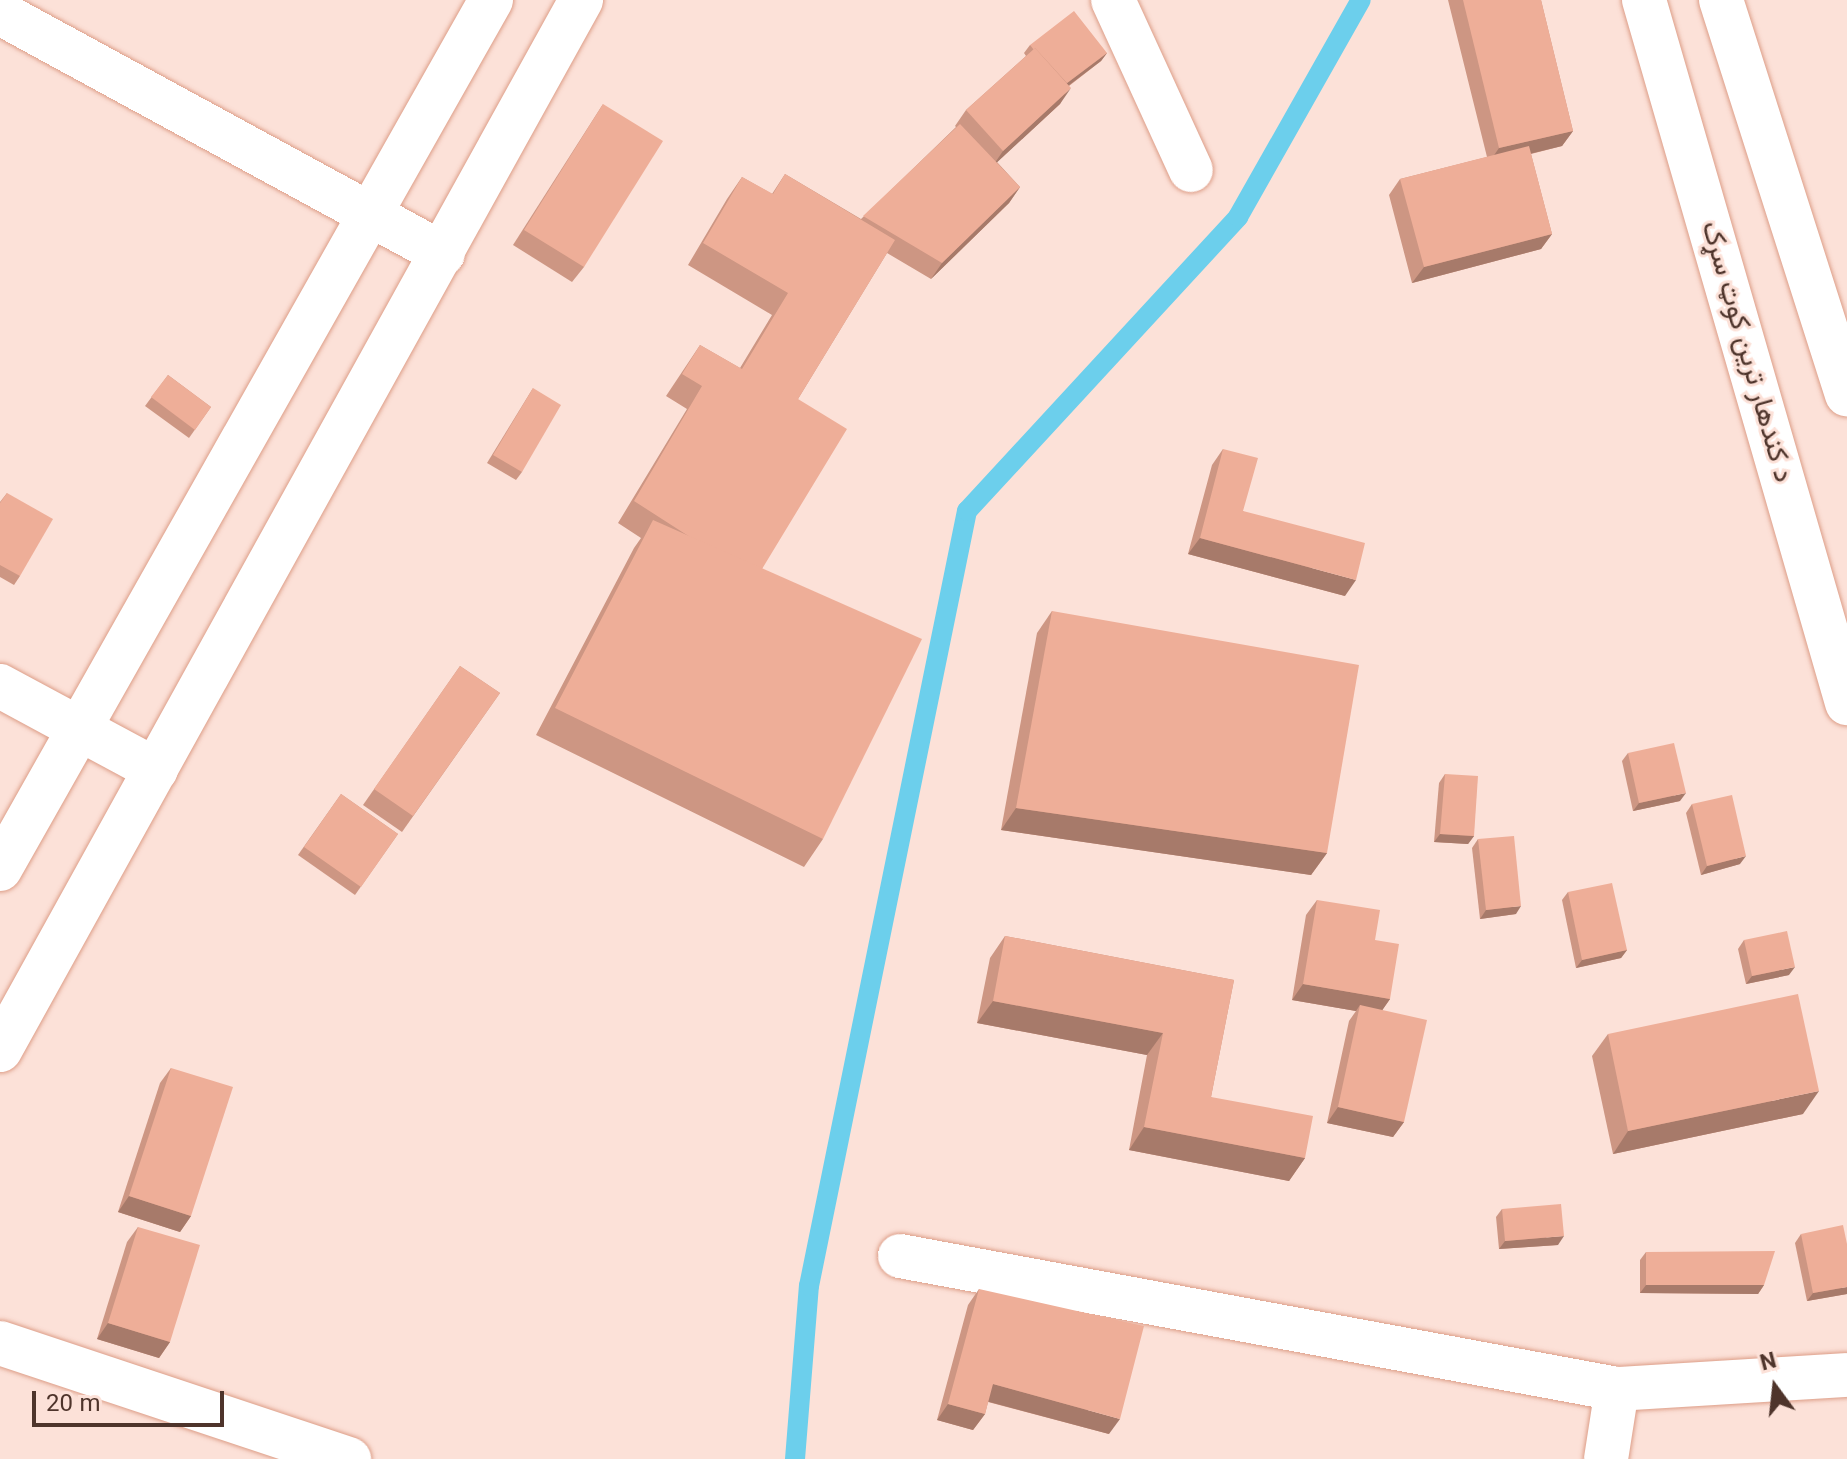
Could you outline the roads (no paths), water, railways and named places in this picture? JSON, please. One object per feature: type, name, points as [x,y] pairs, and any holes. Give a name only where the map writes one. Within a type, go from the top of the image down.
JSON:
[{"type":"street","points":[[0,869],[491,0]]},
{"type":"street","points":[[0,1050],[581,0]]},
{"type":"street","points":[[1113,0],[1191,170]]},
{"type":"street","name":"د کندهار ترين کوټ سړک","points":[[1644,0],[1847,703]]},
{"type":"street","points":[[1721,0],[1847,394]]},
{"type":"street","points":[[0,13],[443,254]]},
{"type":"street","points":[[0,686],[156,770]]},
{"type":"street","points":[[900,1256],[1617,1389],[1847,1375]]},
{"type":"street","points":[[0,1343],[349,1459]]},
{"type":"street","points":[[1606,1459],[1617,1389]]},
{"type":"waterway","points":[[795,1459],[809,1286],[967,511],[1238,217],[1361,0]]}]
